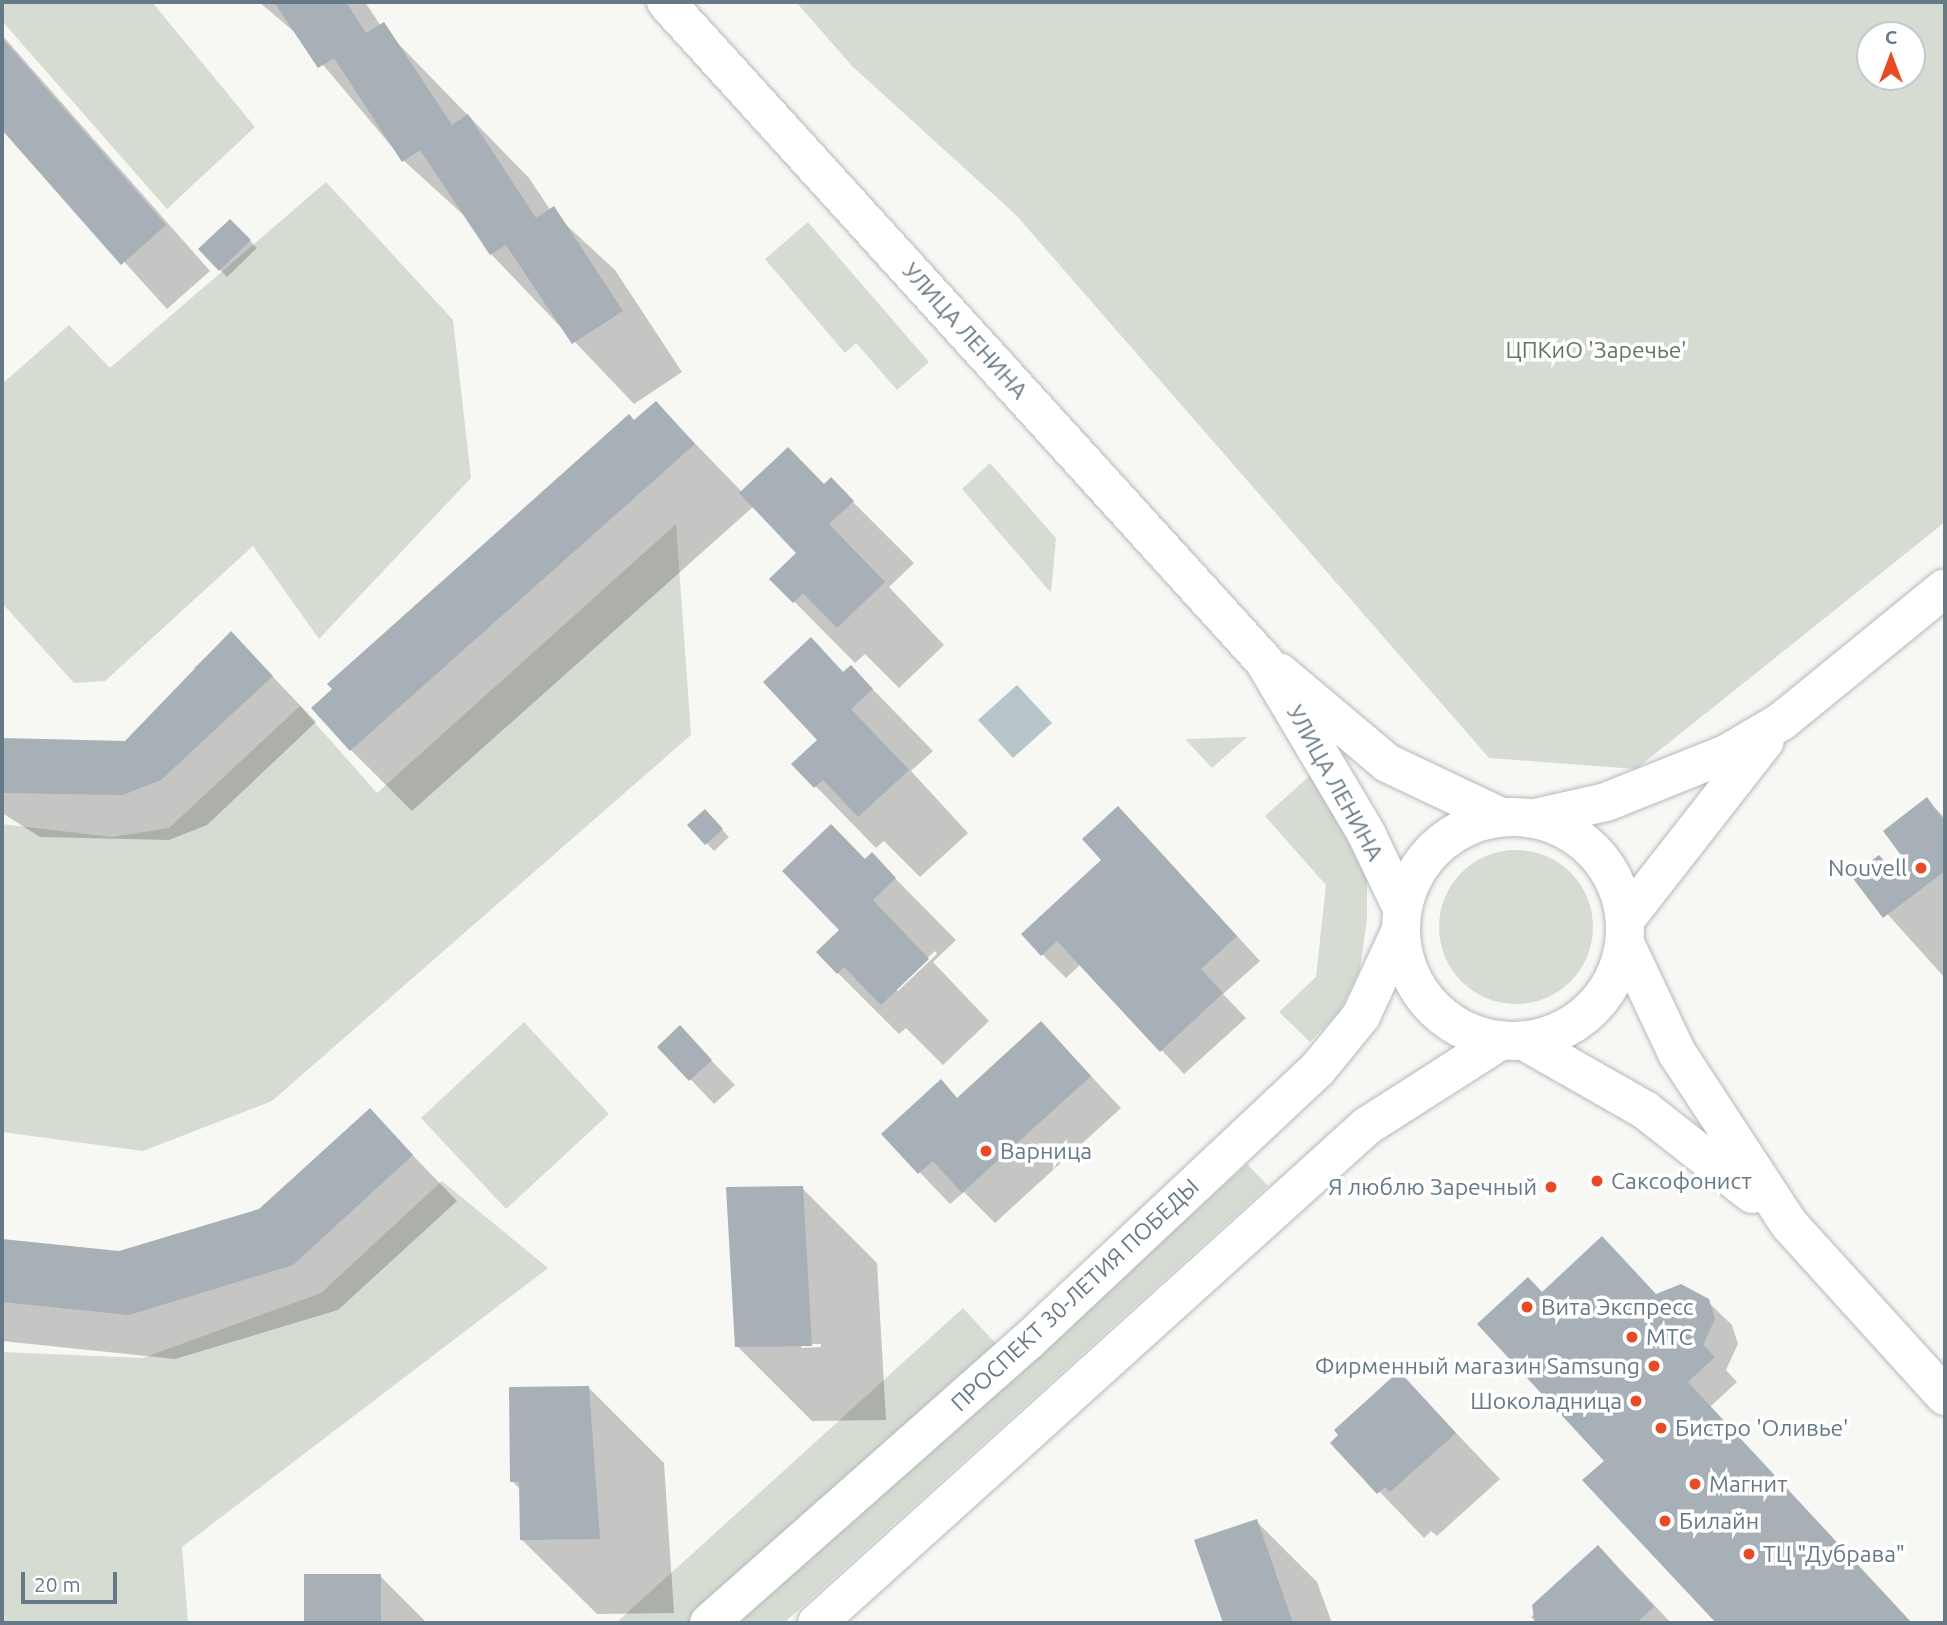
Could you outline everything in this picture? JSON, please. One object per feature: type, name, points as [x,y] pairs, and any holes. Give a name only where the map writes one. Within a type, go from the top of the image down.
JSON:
[{"type":"main road","name":"УЛИЦА ЛЕНИНА","points":[[666,2],[1264,661],[1387,763],[1518,817]]},
{"type":"main road","points":[[1789,1224],[1645,1110],[1512,1041],[1462,1030],[1430,1005],[1408,971],[1401,920],[1414,874],[1436,846],[1466,826],[1518,817],[1667,779],[1782,721],[1945,588]]},
{"type":"main road","name":"УЛИЦА ЛЕНИНА","points":[[1264,661],[1366,833],[1401,920]]},
{"type":"main road","points":[[817,1623],[1367,1126],[1512,1041],[1561,1031],[1592,1009],[1614,979],[1625,931],[1782,721]]},
{"type":"main road","points":[[1518,817],[1569,831],[1597,854],[1616,885],[1625,931],[1677,1053],[1789,1224],[1945,1396]]},
{"type":"main road","name":"ПРОСПЕКТ 30-ЛЕТИЯ ПОБЕДЫ","points":[[709,1623],[1027,1342],[1317,1070],[1362,1016],[1401,920]]},
{"type":"green space","points":[[2,2],[152,2],[255,127],[167,209],[2,21]]},
{"type":"green space","name":"ЦПКиО 'Заречье'","points":[[796,2],[1945,2],[1945,522],[1636,769],[1489,758],[1016,215],[853,67]]},
{"type":"green space","points":[[326,182],[453,320],[471,478],[319,639],[253,546],[105,681],[74,683],[2,603],[2,384],[69,325],[110,368]]},
{"type":"green space","points":[[808,222],[929,362],[897,390],[856,343],[845,353],[765,259]]},
{"type":"green space","points":[[990,463],[1056,538],[1051,593],[962,489]]},
{"type":"green space","points":[[676,524],[691,735],[272,1101],[143,1151],[2,1132],[2,824],[112,837],[169,828],[300,706],[377,793]]},
{"type":"green space","points":[[1247,737],[1212,768],[1185,739]]},
{"type":"green space","points":[[1316,770],[1367,871],[1367,919],[1360,969],[1340,1011],[1310,1042],[1279,1012],[1316,977],[1326,885],[1265,816]]},
{"type":"green space","points":[[1516,850],[1546,855],[1571,872],[1588,897],[1593,927],[1588,957],[1571,982],[1546,999],[1516,1004],[1486,999],[1461,982],[1444,957],[1439,927],[1444,897],[1461,872],[1486,855]]},
{"type":"green space","points":[[524,1022],[609,1114],[506,1209],[421,1118]]},
{"type":"green space","points":[[1247,1164],[1268,1186],[784,1623],[739,1623]]},
{"type":"green space","points":[[442,1181],[548,1268],[182,1547],[188,1623],[2,1623],[2,1352],[143,1358],[321,1293]]},
{"type":"green space","points":[[963,1308],[999,1347],[690,1623],[616,1623]]},
{"type":"shaded area","points":[[1017,685],[1052,723],[1013,758],[978,720]]},
{"type":"building","points":[[274,2],[346,2],[366,33],[384,22],[452,125],[468,114],[536,218],[554,206],[623,311],[572,344],[506,245],[490,255],[420,150],[402,162],[334,58],[318,68]]},
{"type":"building","points":[[2,38],[166,225],[121,265],[2,130]]},
{"type":"building","points":[[230,219],[251,240],[219,271],[198,249]]},
{"type":"building","points":[[656,401],[695,444],[350,751],[311,708],[332,689],[327,684],[629,414],[634,420]]},
{"type":"building","points":[[788,447],[824,484],[831,477],[854,501],[829,524],[885,582],[837,628],[803,593],[793,603],[769,579],[796,553],[739,493]]},
{"type":"building","points":[[231,631],[273,676],[161,780],[123,795],[2,793],[2,738],[125,741]]},
{"type":"building","points":[[811,637],[843,672],[851,665],[873,689],[851,709],[909,770],[858,817],[823,780],[814,788],[791,764],[817,740],[763,682]]},
{"type":"building","points":[[1927,797],[1945,822],[1945,871],[1883,918],[1851,876],[1879,855],[1890,868],[1903,858],[1883,831]]},
{"type":"building","points":[[1118,806],[1237,936],[1201,969],[1223,993],[1160,1052],[1057,941],[1041,956],[1021,934],[1101,860],[1082,839]]},
{"type":"building","points":[[705,809],[723,829],[705,845],[687,825]]},
{"type":"building","points":[[831,824],[865,859],[872,852],[896,878],[873,900],[929,959],[881,1005],[844,967],[837,974],[816,952],[839,930],[782,871]]},
{"type":"building","points":[[1041,1021],[1091,1076],[962,1193],[933,1161],[918,1174],[881,1134],[941,1079],[957,1098]]},
{"type":"building","points":[[680,1025],[712,1060],[689,1081],[657,1047]]},
{"type":"building","points":[[370,1108],[413,1155],[293,1265],[129,1315],[2,1302],[2,1239],[119,1251],[259,1209]]},
{"type":"building","points":[[803,1186],[812,1346],[735,1347],[726,1187]]},
{"type":"building","points":[[1602,1236],[1656,1294],[1681,1284],[1709,1299],[1715,1319],[1703,1345],[1715,1357],[1688,1382],[1912,1623],[1716,1623],[1582,1480],[1604,1461],[1477,1324],[1528,1277],[1542,1292]]},
{"type":"building","points":[[1399,1371],[1456,1433],[1390,1492],[1385,1487],[1377,1494],[1330,1443],[1338,1435],[1334,1430]]},
{"type":"building","points":[[589,1386],[600,1539],[520,1540],[519,1482],[510,1482],[509,1387]]},
{"type":"building","points":[[1257,1519],[1293,1623],[1223,1623],[1194,1540]]},
{"type":"building","points":[[1598,1545],[1654,1607],[1636,1623],[1535,1623],[1532,1605]]},
{"type":"building","points":[[304,1574],[381,1574],[381,1623],[304,1623]]},
{"type":"place","name":"Nouvell","points":[[1921,868]]},
{"type":"place","name":"Варница","points":[[986,1151]]},
{"type":"place","name":"Саксофонист","points":[[1597,1181]]},
{"type":"place","name":"Я люблю Заречный","points":[[1551,1187]]},
{"type":"place","name":"Вита Экспресс","points":[[1527,1307]]},
{"type":"place","name":"МТС","points":[[1632,1337]]},
{"type":"place","name":"Фирменный магазин Samsung","points":[[1654,1366]]},
{"type":"place","name":"Шоколадница","points":[[1636,1401]]},
{"type":"place","name":"Бистро 'Оливье'","points":[[1661,1428]]},
{"type":"place","name":"Магнит","points":[[1695,1484]]},
{"type":"place","name":"Билайн","points":[[1665,1521]]},
{"type":"place","name":"ТЦ \"Дубрава\"","points":[[1749,1554]]}]
